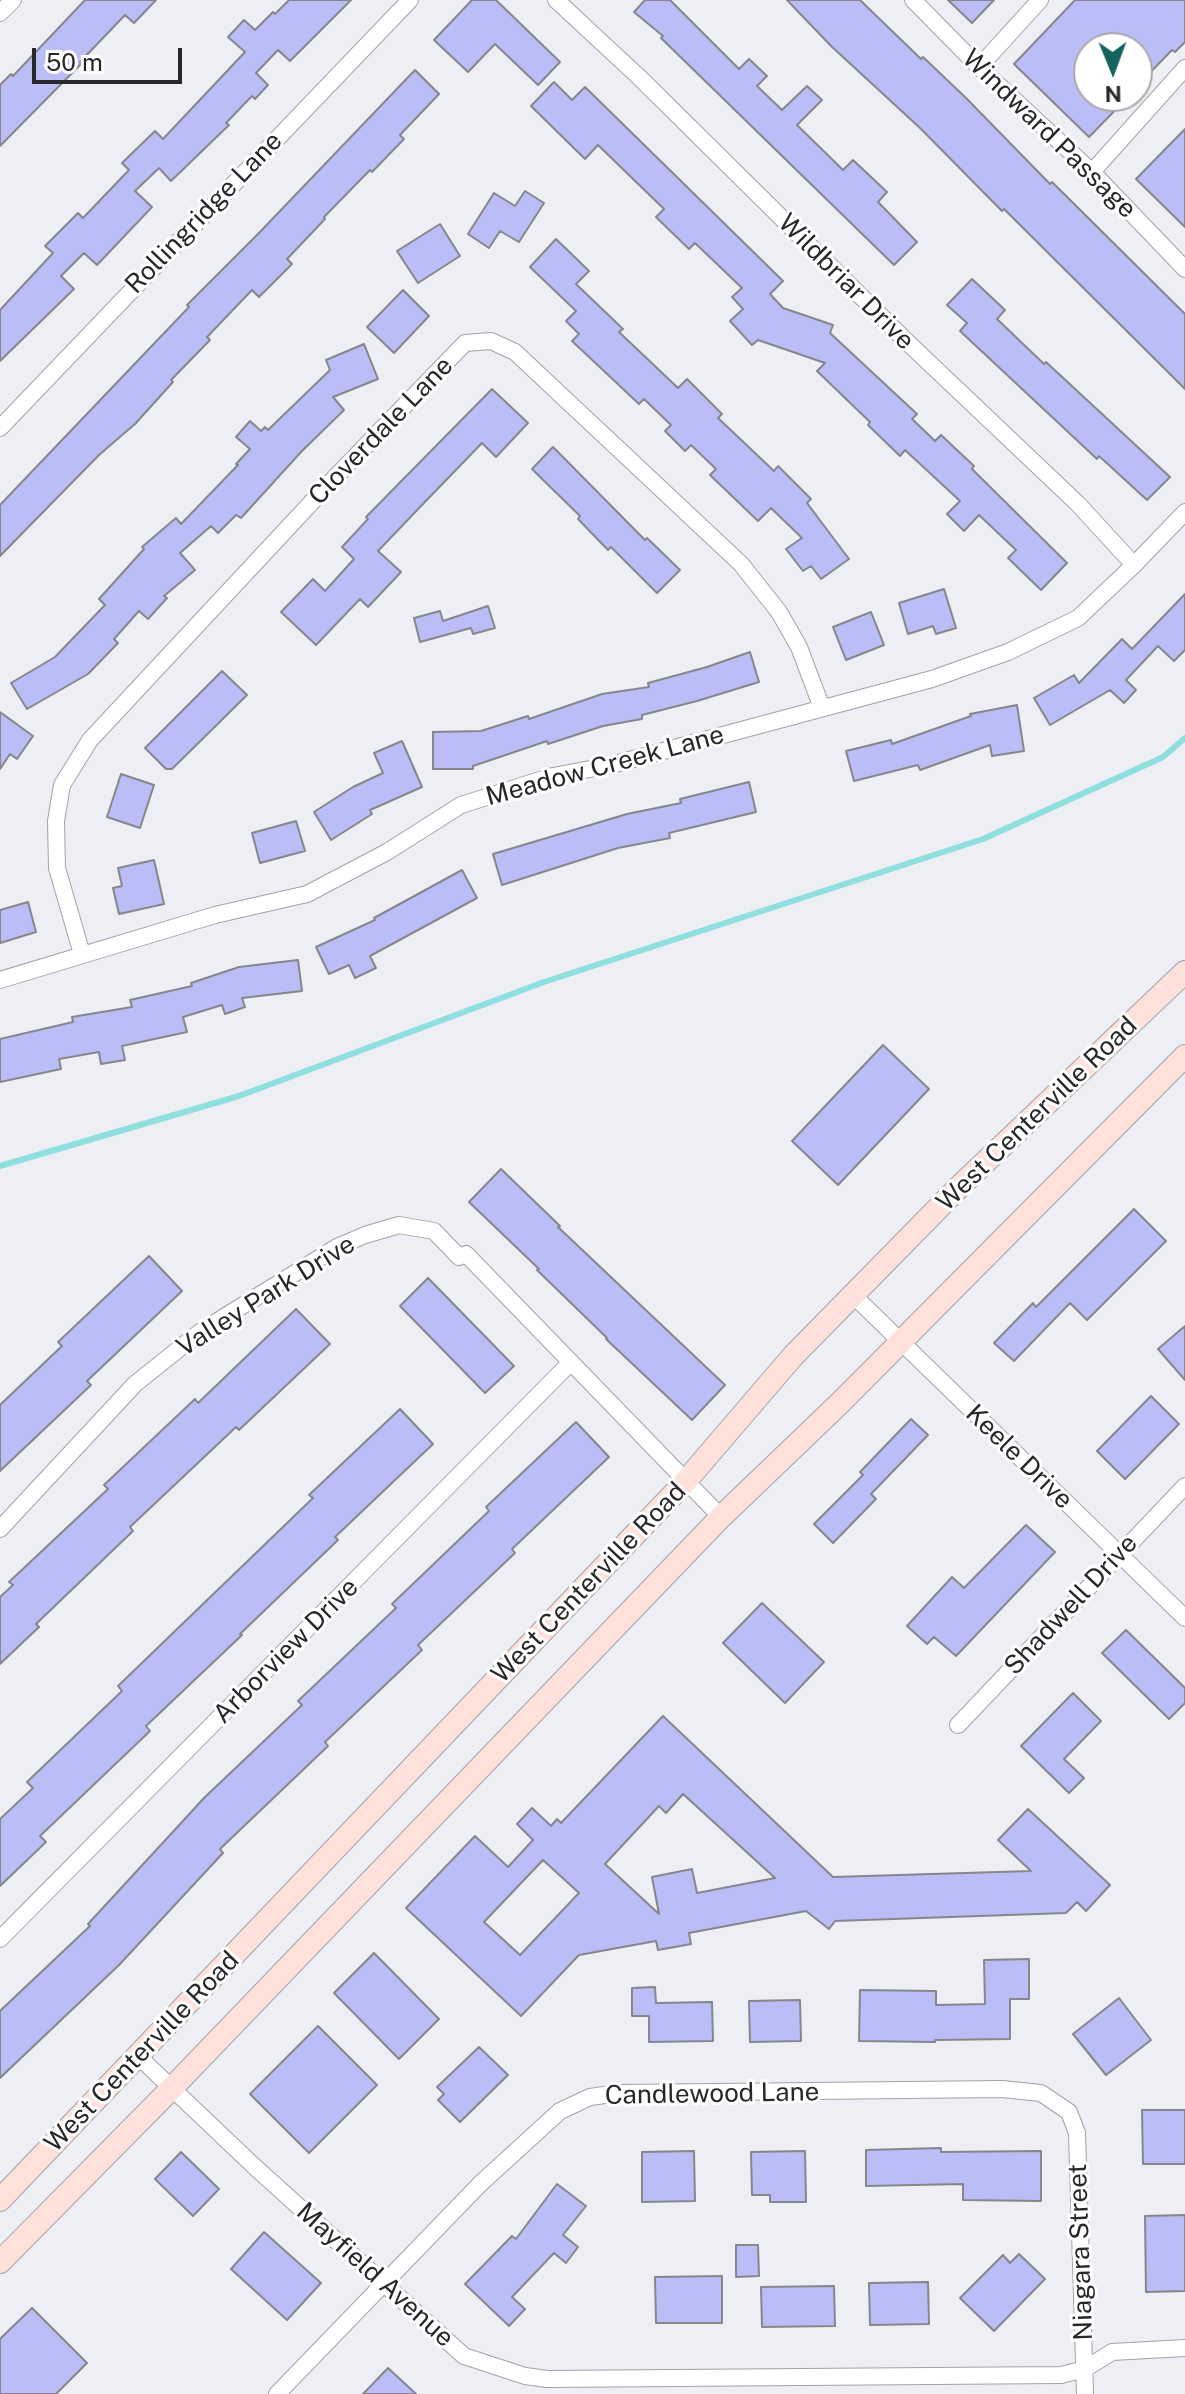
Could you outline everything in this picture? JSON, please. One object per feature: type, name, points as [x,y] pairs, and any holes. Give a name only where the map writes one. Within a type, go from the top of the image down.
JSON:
[{"type":"main road","name":"West Centerville Road","points":[[0,2200],[685,1482],[793,1356],[959,1187],[1181,983]]},
{"type":"main road","name":"West Centerville Road","points":[[0,2262],[171,2089],[721,1517],[841,1402],[1185,1056]]},
{"type":"street","points":[[0,13],[13,0]]},
{"type":"street","name":"Rollingridge Lane","points":[[0,428],[410,0]]},
{"type":"street","name":"Wildbriar Drive","points":[[556,0],[1078,504],[1134,565]]},
{"type":"street","name":"Windward Passage","points":[[913,0],[979,67],[1092,172],[1185,269]]},
{"type":"street","points":[[979,67],[1040,0]]},
{"type":"street","points":[[1092,172],[1185,68]]},
{"type":"street","name":"Cloverdale Lane","points":[[82,954],[57,868],[56,821],[62,785],[90,740],[465,343],[491,341],[515,352],[741,564],[779,612],[799,647],[822,708]]},
{"type":"street","name":"Meadow Creek Lane","points":[[0,980],[215,915],[307,894],[387,852],[461,805],[553,776],[611,765],[932,679],[1008,652],[1078,618],[1185,512]]},
{"type":"street","name":"Valley Park Drive","points":[[0,1529],[135,1384],[189,1340],[337,1247],[399,1225],[434,1231],[459,1257],[466,1254],[721,1517]]},
{"type":"street","name":"Keele Drive","points":[[853,1295],[1185,1618]]},
{"type":"street","name":"Arborview Drive","points":[[0,1939],[571,1362]]},
{"type":"street","name":"Shadwell Drive","points":[[958,1725],[1185,1486]]},
{"type":"street","name":"Mayfield Avenue","points":[[138,2056],[464,2356],[525,2376],[547,2379],[1061,2375],[1085,2369],[1112,2352],[1185,2348]]},
{"type":"street","name":"Candlewood Lane","points":[[277,2394],[480,2184],[560,2111],[590,2097],[619,2093],[1002,2089],[1041,2093],[1069,2112]]},
{"type":"street","name":"Niagara Street","points":[[1069,2112],[1077,2133],[1085,2394]]},
{"type":"building","points":[[85,0],[156,0],[134,23],[125,15],[0,146],[0,85],[11,74],[13,76]]},
{"type":"building","points":[[289,0],[351,0],[290,61],[278,50],[256,73],[268,85],[255,99],[252,96],[226,123],[229,125],[171,181],[159,168],[135,191],[152,207],[97,265],[84,253],[61,276],[74,289],[0,361],[0,310],[53,253],[45,246],[78,213],[83,218],[129,170],[122,163],[155,131],[163,139],[245,52],[228,37],[244,20],[255,30]]},
{"type":"building","points":[[472,0],[496,0],[560,62],[538,85],[495,44],[468,72],[434,40]]},
{"type":"building","points":[[645,0],[670,0],[739,69],[749,59],[767,76],[757,86],[782,110],[807,86],[822,100],[797,125],[843,170],[853,160],[887,192],[878,202],[917,242],[894,265],[661,38],[663,36],[634,12]]},
{"type":"building","points":[[787,0],[860,0],[966,98],[1050,184],[1052,182],[1185,314],[1185,389],[1004,209],[1002,211]]},
{"type":"building","points":[[948,0],[994,0],[972,23]]},
{"type":"building","points":[[1075,0],[1185,0],[1185,42],[1175,52],[1172,50],[1153,70],[1153,32],[1073,32],[1073,112],[1113,112],[1089,137],[1014,64]]},
{"type":"building","points":[[415,70],[439,94],[400,135],[404,139],[324,217],[287,259],[292,264],[259,297],[252,290],[207,337],[210,340],[171,380],[173,382],[135,424],[99,455],[0,556],[0,505],[189,307],[187,305]]},
{"type":"building","points":[[554,82],[572,100],[585,87],[783,281],[770,294],[783,308],[833,325],[830,333],[917,414],[912,419],[935,441],[941,435],[1067,563],[1041,590],[1008,558],[1016,550],[979,515],[964,531],[947,514],[960,501],[905,450],[900,456],[868,425],[870,422],[817,371],[825,363],[758,340],[752,345],[730,321],[743,309],[732,297],[742,288],[695,243],[689,249],[656,217],[664,209],[598,145],[585,159],[531,106]]},
{"type":"building","points":[[1185,129],[1185,227],[1136,179]]},
{"type":"building","points":[[525,191],[544,203],[519,242],[500,231],[489,248],[468,234],[494,193],[515,206]]},
{"type":"building","points":[[440,224],[460,256],[418,283],[397,251]]},
{"type":"building","points":[[556,239],[589,271],[576,284],[623,329],[619,332],[678,388],[687,379],[722,414],[718,418],[774,471],[778,466],[811,499],[807,503],[849,559],[821,579],[811,566],[803,571],[786,549],[802,538],[771,508],[758,521],[710,475],[716,469],[691,445],[685,451],[665,431],[671,425],[644,399],[639,404],[572,341],[579,334],[566,321],[576,311],[530,267]]},
{"type":"building","points":[[972,279],[1005,310],[997,319],[1170,477],[1147,500],[1099,456],[1097,459],[960,331],[967,323],[947,305]]},
{"type":"building","points":[[403,290],[429,316],[394,353],[367,327]]},
{"type":"building","points":[[364,344],[378,379],[333,397],[344,410],[241,518],[236,515],[218,533],[211,526],[180,553],[195,570],[164,596],[167,598],[148,619],[139,611],[114,639],[118,643],[88,674],[27,709],[11,683],[55,657],[105,605],[99,599],[144,549],[142,547],[176,518],[181,524],[238,465],[250,449],[236,437],[250,421],[261,431],[265,427],[268,430],[330,370],[326,360]]},
{"type":"building","points":[[492,389],[528,423],[496,457],[482,443],[378,551],[401,572],[368,607],[360,599],[316,645],[281,612],[313,579],[325,591],[354,559],[342,547],[368,519],[366,517]]},
{"type":"building","points":[[553,447],[645,540],[647,538],[680,570],[657,593],[611,547],[608,550],[578,519],[580,516],[532,469]]},
{"type":"building","points":[[944,589],[956,628],[936,634],[933,626],[908,634],[899,603]]},
{"type":"building","points":[[1185,594],[1185,650],[1174,661],[1158,646],[1126,680],[1136,690],[1124,703],[1110,690],[1050,725],[1034,698],[1074,675],[1079,683],[1122,639],[1132,649]]},
{"type":"building","points":[[488,606],[495,628],[473,634],[471,628],[420,642],[414,618],[440,611],[443,621]]},
{"type":"building","points":[[871,612],[884,645],[846,660],[833,627]]},
{"type":"building","points":[[750,652],[759,682],[642,715],[642,719],[603,726],[548,744],[547,741],[473,766],[473,769],[433,769],[433,732],[481,731],[528,716],[529,719],[602,694],[649,687],[648,683]]},
{"type":"building","points":[[222,671],[247,695],[172,769],[166,769],[145,748]]},
{"type":"building","points":[[1017,705],[1024,751],[992,756],[990,745],[920,770],[918,765],[854,781],[846,751],[891,740],[892,744],[970,714]]},
{"type":"building","points":[[0,712],[33,736],[17,759],[10,754],[0,769]]},
{"type":"building","points":[[402,741],[422,787],[370,810],[372,814],[331,840],[314,812],[353,787],[383,773],[374,753]]},
{"type":"building","points":[[121,774],[154,785],[140,828],[107,817]]},
{"type":"building","points":[[749,782],[756,812],[669,833],[670,838],[618,848],[502,885],[493,854]]},
{"type":"building","points":[[296,821],[305,851],[260,863],[252,833]]},
{"type":"building","points":[[154,860],[164,904],[119,914],[113,888],[122,886],[118,868]]},
{"type":"building","points":[[462,870],[477,898],[370,956],[376,968],[355,978],[349,965],[329,974],[316,947],[375,920]]},
{"type":"building","points":[[28,902],[36,932],[0,943],[0,910]]},
{"type":"building","points":[[298,960],[302,991],[242,998],[245,1007],[225,1014],[222,1005],[183,1017],[187,1032],[122,1046],[125,1060],[101,1064],[99,1052],[59,1059],[61,1069],[0,1082],[0,1039],[73,1022],[72,1017],[132,1007],[130,1000],[192,986],[191,983],[239,967]]},
{"type":"building","points":[[883,1045],[929,1089],[838,1185],[792,1141]]},
{"type":"building","points":[[501,1169],[725,1385],[692,1420],[469,1202]]},
{"type":"building","points":[[1134,1209],[1166,1241],[1087,1320],[1070,1303],[1014,1361],[994,1343],[1033,1303],[1036,1307]]},
{"type":"building","points":[[149,1256],[182,1291],[87,1381],[91,1385],[0,1471],[0,1405],[62,1346],[58,1342]]},
{"type":"building","points":[[428,1278],[514,1366],[485,1393],[400,1306]]},
{"type":"building","points":[[296,1309],[330,1344],[130,1527],[133,1531],[36,1624],[39,1627],[0,1664],[0,1597],[13,1585],[9,1582],[108,1489],[104,1485],[195,1399],[198,1403]]},
{"type":"building","points":[[1185,1326],[1185,1380],[1158,1349]]},
{"type":"building","points":[[1151,1396],[1179,1424],[1125,1479],[1097,1451]]},
{"type":"building","points":[[400,1409],[433,1444],[146,1726],[150,1731],[40,1836],[46,1842],[0,1886],[0,1819],[33,1788],[27,1782],[122,1691],[118,1686],[313,1498],[309,1495]]},
{"type":"building","points":[[911,1419],[928,1435],[871,1494],[876,1499],[833,1543],[814,1524],[863,1475],[860,1472]]},
{"type":"building","points":[[576,1422],[609,1457],[512,1549],[515,1553],[418,1645],[422,1650],[325,1742],[328,1746],[220,1849],[223,1853],[119,1965],[0,2078],[0,2011],[90,1926],[88,1924],[205,1797],[302,1705],[298,1701],[396,1608],[392,1604],[489,1511],[486,1507]]},
{"type":"building","points":[[1026,1525],[1055,1552],[956,1656],[934,1637],[927,1644],[907,1626],[952,1577],[964,1588]]},
{"type":"building","points":[[762,1603],[824,1662],[785,1703],[723,1643]]},
{"type":"building","points":[[1126,1630],[1185,1688],[1185,1703],[1169,1719],[1102,1653]]},
{"type":"building","points":[[1073,1693],[1101,1721],[1064,1759],[1084,1778],[1069,1793],[1021,1746]]},
{"type":"building","points":[[663,1716],[833,1877],[1031,1871],[998,1840],[1028,1809],[1110,1885],[1086,1911],[1077,1902],[1066,1913],[835,1921],[829,1929],[806,1911],[689,1933],[691,1944],[658,1950],[656,1941],[579,1955],[521,2016],[406,1908],[475,1836],[508,1867],[533,1840],[517,1824],[532,1808],[551,1826],[557,1819],[561,1823]],"holes":[[[683,1794],[775,1878],[697,1893],[692,1869],[652,1877],[659,1914],[605,1864],[659,1806],[666,1813]],[[543,1860],[579,1893],[520,1955],[484,1922]]]},
{"type":"building","points":[[374,1953],[439,2019],[399,2059],[334,1993]]},
{"type":"building","points":[[1029,1959],[1029,1999],[1010,1999],[1010,2039],[859,2041],[860,1990],[936,1991],[936,2005],[985,2004],[984,1960]]},
{"type":"building","points":[[655,1987],[656,2003],[712,2002],[713,2041],[649,2042],[649,2016],[632,2016],[632,1988]]},
{"type":"building","points":[[1119,1998],[1151,2040],[1106,2075],[1073,2034]]},
{"type":"building","points":[[800,2000],[801,2041],[750,2042],[749,2001]]},
{"type":"building","points":[[318,2026],[377,2085],[309,2153],[250,2094]]},
{"type":"building","points":[[479,2047],[508,2075],[460,2122],[438,2100],[444,2094],[437,2087]]},
{"type":"building","points":[[1142,2110],[1185,2110],[1185,2164],[1143,2164]]},
{"type":"building","points":[[941,2148],[941,2152],[1041,2151],[1041,2201],[963,2200],[963,2184],[866,2186],[866,2150]]},
{"type":"building","points":[[694,2151],[695,2201],[642,2202],[642,2152]]},
{"type":"building","points":[[805,2151],[806,2202],[770,2202],[770,2195],[752,2195],[751,2152]]},
{"type":"building","points":[[181,2152],[219,2189],[193,2216],[155,2179]]},
{"type":"building","points":[[557,2184],[586,2206],[563,2235],[578,2247],[566,2263],[554,2253],[512,2297],[525,2309],[509,2326],[465,2284],[512,2236],[516,2239]]},
{"type":"building","points":[[1185,2215],[1185,2291],[1146,2292],[1145,2216]]},
{"type":"building","points":[[264,2232],[321,2283],[287,2320],[231,2269]]},
{"type":"building","points":[[736,2245],[758,2245],[759,2276],[736,2277]]},
{"type":"building","points":[[1019,2254],[1045,2279],[994,2331],[960,2298],[1003,2255],[1010,2263]]},
{"type":"building","points":[[722,2276],[722,2323],[656,2323],[655,2277]]},
{"type":"building","points":[[928,2282],[929,2324],[870,2325],[869,2283]]},
{"type":"building","points":[[834,2286],[835,2326],[762,2327],[761,2287]]},
{"type":"building","points":[[32,2308],[87,2363],[56,2394],[0,2394],[0,2339]]},
{"type":"building","points":[[388,2368],[416,2394],[363,2394]]},
{"type":"waterway","points":[[0,1166],[239,1096],[544,982],[983,839],[1163,757],[1185,738]]}]
